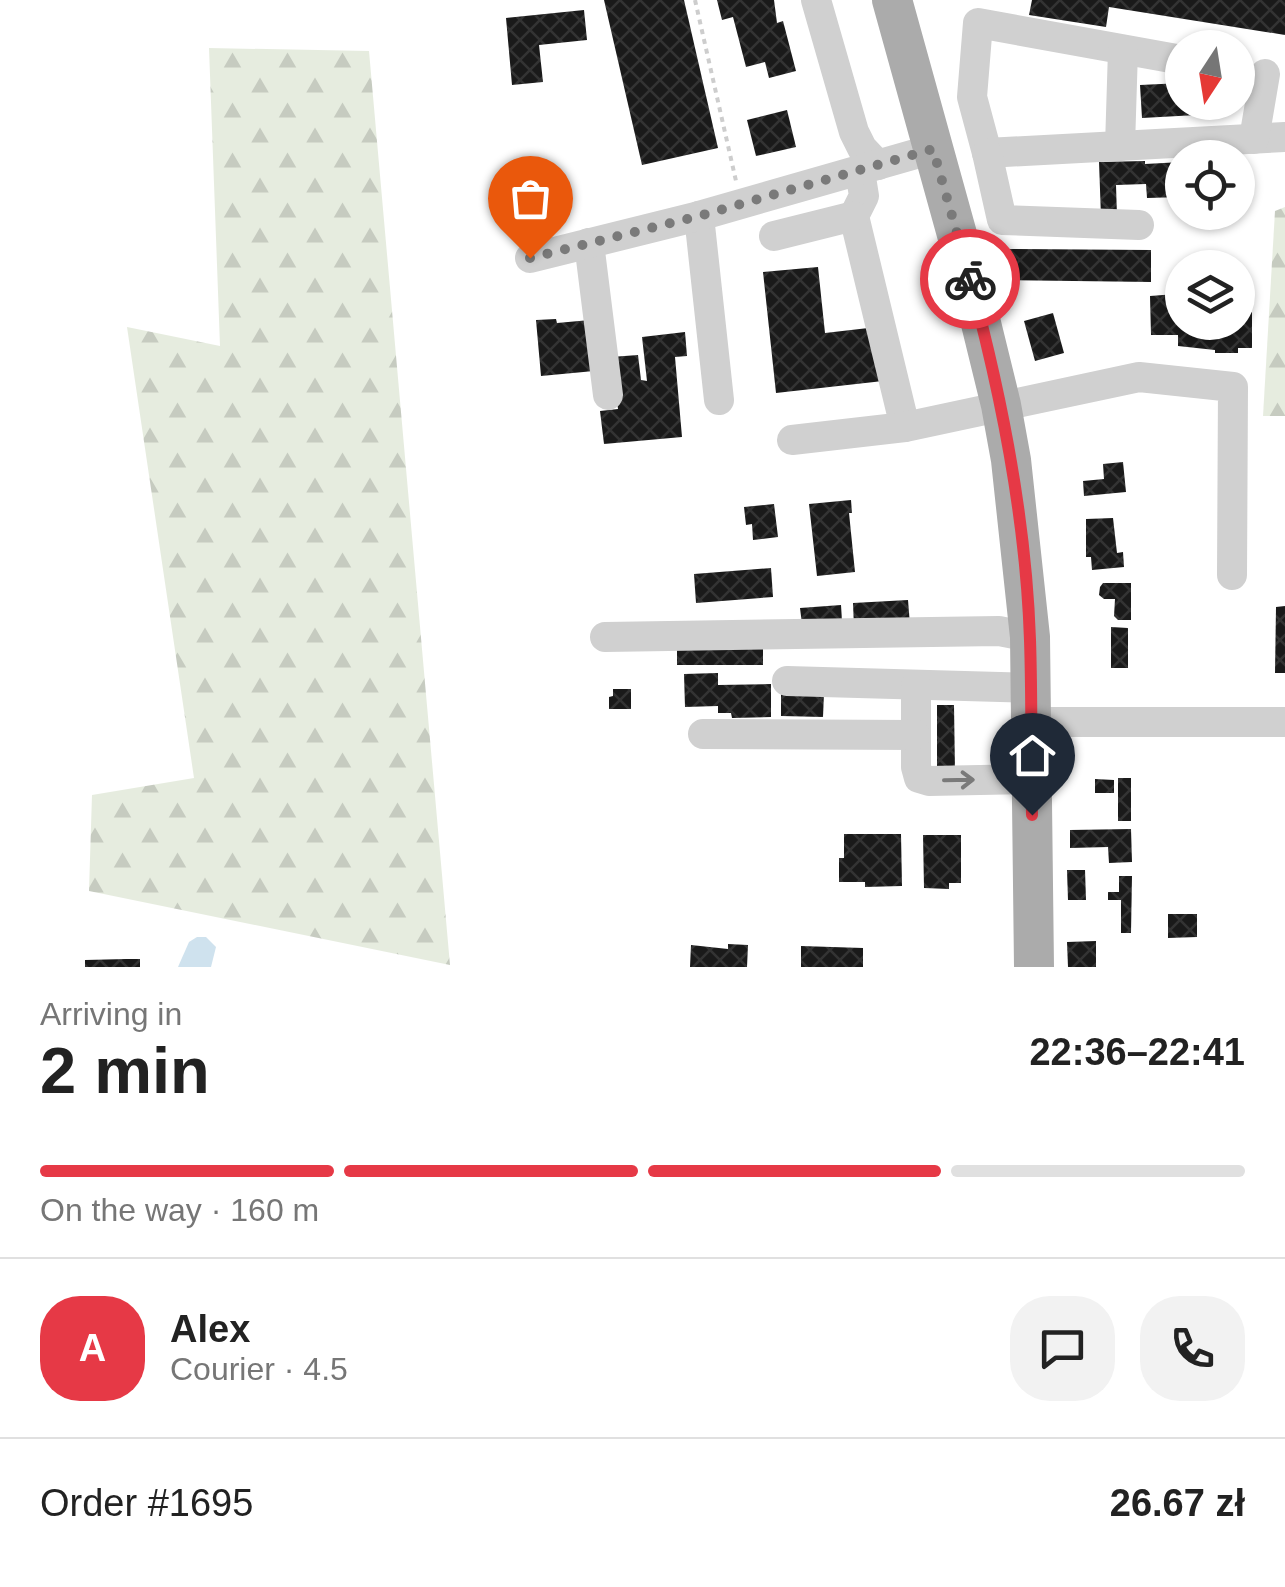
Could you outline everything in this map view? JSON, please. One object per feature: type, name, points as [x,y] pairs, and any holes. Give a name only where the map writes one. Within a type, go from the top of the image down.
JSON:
[{"type":"main road","points":[[893,0],[1002,405],[1021,533],[1030,637],[1034,967]]},
{"type":"street","points":[[816,0],[854,132],[869,168],[864,196],[854,216],[905,427]]},
{"type":"street","points":[[1139,225],[1002,220],[972,97],[979,11],[1165,57]]},
{"type":"street","points":[[1120,146],[1124,50]]},
{"type":"street","points":[[1254,139],[1262,74]]},
{"type":"street","points":[[987,153],[1285,137]]},
{"type":"street","points":[[530,258],[741,205],[933,149]]},
{"type":"street","points":[[699,216],[718,400]]},
{"type":"street","points":[[774,236],[854,216]]},
{"type":"street","points":[[588,244],[608,395]]},
{"type":"street","points":[[792,440],[905,427],[1140,377],[1232,387],[1232,575]]},
{"type":"street","points":[[605,637],[999,631],[1030,637]]},
{"type":"street","points":[[787,681],[916,686],[1032,705],[1285,722]]},
{"type":"street","points":[[916,686],[917,774],[924,780],[1031,779]]},
{"type":"street","points":[[702,734],[915,735]]},
{"type":"path","points":[[695,0],[741,205]]},
{"type":"green space","points":[[209,48],[369,51],[450,965],[89,891],[92,795],[194,778],[127,327],[220,346]]},
{"type":"green space","points":[[1285,207],[1285,416],[1263,416],[1275,211]]},
{"type":"water","points":[[206,937],[216,947],[211,967],[178,967],[189,942]]},
{"type":"building","points":[[604,0],[684,0],[718,148],[642,165]]},
{"type":"building","points":[[717,0],[774,0],[777,23],[783,21],[796,71],[769,78],[765,62],[746,67],[733,17],[722,20]]},
{"type":"building","points":[[1032,0],[1285,0],[1285,35],[1109,7],[1106,27],[1029,15]]},
{"type":"building","points":[[584,10],[587,40],[539,45],[543,82],[512,85],[506,18]]},
{"type":"building","points":[[1165,84],[1165,117],[1142,118],[1140,85]]},
{"type":"building","points":[[787,110],[796,147],[756,156],[747,120]]},
{"type":"building","points":[[1099,162],[1165,163],[1165,197],[1147,198],[1146,184],[1116,185],[1117,216],[1101,217]]},
{"type":"building","points":[[1000,249],[1151,250],[1151,282],[1000,280]]},
{"type":"building","points":[[818,267],[825,333],[877,327],[883,381],[776,393],[763,272]]},
{"type":"building","points":[[1165,295],[1165,335],[1151,335],[1150,296]]},
{"type":"building","points":[[1053,313],[1064,353],[1035,361],[1024,321]]},
{"type":"building","points":[[556,319],[557,323],[590,320],[594,371],[541,376],[536,320]]},
{"type":"building","points":[[685,332],[687,356],[675,357],[682,437],[604,444],[600,411],[618,409],[611,357],[638,355],[641,380],[647,381],[642,337]]},
{"type":"building","points":[[1178,340],[1252,340],[1252,348],[1238,348],[1238,353],[1178,346]]},
{"type":"building","points":[[1123,462],[1126,492],[1084,496],[1083,481],[1104,479],[1103,464]]},
{"type":"building","points":[[851,500],[855,572],[817,576],[809,504]]},
{"type":"building","points":[[774,504],[778,537],[753,540],[752,524],[746,525],[744,507]]},
{"type":"building","points":[[1113,518],[1117,553],[1123,552],[1124,567],[1092,570],[1091,557],[1086,557],[1086,519]]},
{"type":"building","points":[[771,568],[773,597],[696,603],[694,574]]},
{"type":"building","points":[[1103,583],[1131,583],[1131,620],[1114,616],[1115,599],[1099,595]]},
{"type":"building","points":[[908,600],[910,625],[854,628],[853,603]]},
{"type":"building","points":[[841,605],[842,621],[802,624],[800,608]]},
{"type":"building","points":[[1285,606],[1285,673],[1275,673],[1276,607]]},
{"type":"building","points":[[1111,627],[1128,628],[1128,668],[1111,668]]},
{"type":"building","points":[[677,643],[763,645],[763,665],[677,665]]},
{"type":"building","points":[[718,673],[718,685],[771,684],[771,717],[732,718],[731,713],[718,713],[718,706],[685,707],[684,674]]},
{"type":"building","points":[[613,689],[631,689],[631,709],[609,709]]},
{"type":"building","points":[[781,692],[824,693],[823,717],[781,716]]},
{"type":"building","points":[[937,705],[954,705],[955,772],[937,772]]},
{"type":"building","points":[[1118,778],[1131,778],[1131,821],[1118,821]]},
{"type":"building","points":[[1095,779],[1114,780],[1114,793],[1095,793]]},
{"type":"building","points":[[1131,829],[1132,862],[1109,863],[1108,847],[1070,848],[1070,830]]},
{"type":"building","points":[[844,834],[901,834],[902,886],[865,887],[865,882],[839,882]]},
{"type":"building","points":[[923,835],[961,835],[961,883],[949,883],[949,889],[924,888]]},
{"type":"building","points":[[1067,870],[1085,870],[1086,900],[1068,900]]},
{"type":"building","points":[[1119,876],[1132,876],[1131,933],[1121,933],[1121,900],[1108,900],[1108,892],[1119,892]]},
{"type":"building","points":[[1168,914],[1197,914],[1197,937],[1168,938]]},
{"type":"building","points":[[1096,941],[1096,967],[1068,967],[1067,942]]},
{"type":"building","points":[[728,944],[748,945],[747,967],[690,967],[691,945],[728,949]]},
{"type":"building","points":[[801,946],[863,948],[863,967],[801,967]]},
{"type":"building","points":[[140,959],[140,967],[85,967],[85,960]]},
{"type":"way so far","points":[[530,258],[699,216],[933,149],[970,279]]},
{"type":"route","points":[[970,279],[1002,405],[1021,533],[1030,637],[1032,815]]}]
